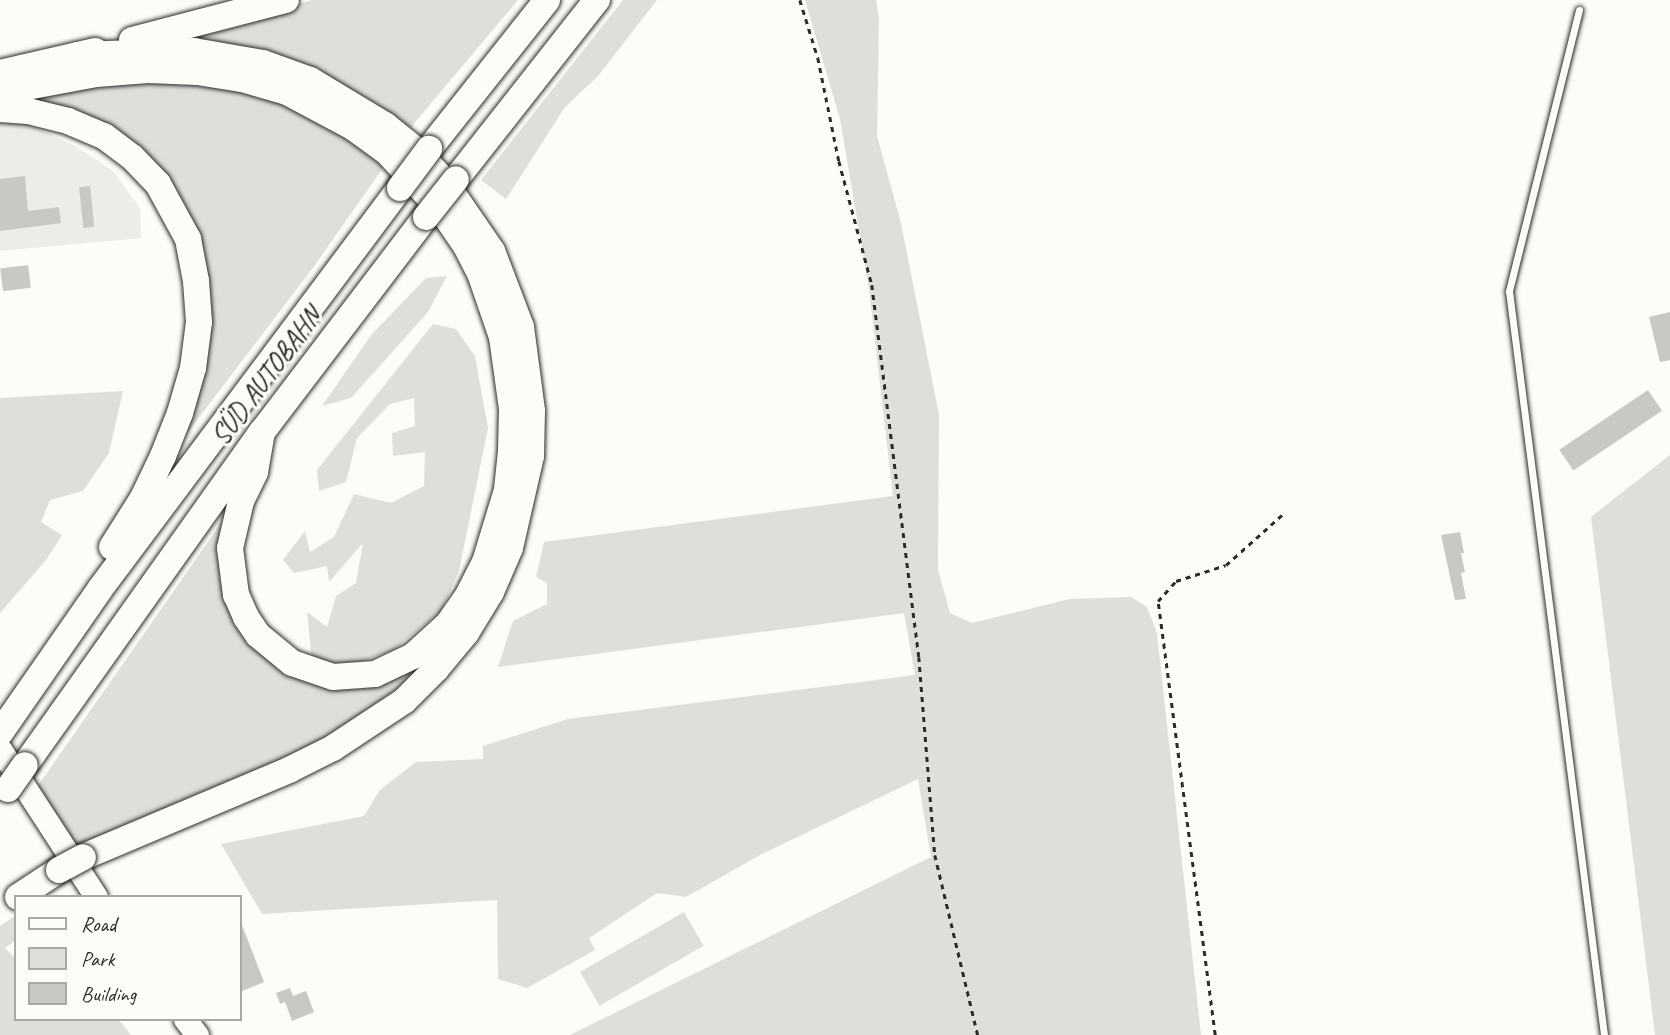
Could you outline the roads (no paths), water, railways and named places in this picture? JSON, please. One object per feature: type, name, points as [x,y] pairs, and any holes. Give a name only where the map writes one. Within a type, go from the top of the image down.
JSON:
[{"type":"highway","points":[[0,73],[286,0]]},
{"type":"highway","name":"SÜD AUTOBAHN","points":[[1,737],[100,589],[429,149],[547,0]]},
{"type":"highway","name":"SÜD AUTOBAHN","points":[[4,795],[262,432],[426,217],[597,0]]},
{"type":"highway","points":[[20,895],[83,857],[289,770],[333,748],[404,701],[466,633],[491,592],[510,548],[531,457],[533,411],[521,327],[492,251],[444,181],[415,149],[385,125],[310,80],[263,63],[225,55],[173,50],[78,55]]},
{"type":"highway","points":[[0,92],[96,74],[148,70],[197,72],[242,79],[286,92],[354,128],[386,151],[442,211],[466,246],[481,275],[502,337],[512,409],[511,451],[501,515],[485,562],[467,597],[448,624],[413,656],[374,674],[333,677],[292,663],[258,635],[236,595],[230,548],[241,501],[255,472],[262,432]]},
{"type":"highway","points":[[0,109],[55,118],[104,136],[132,158],[158,184],[188,239],[196,281],[198,322],[193,368],[163,456],[143,498],[108,552],[100,589]]},
{"type":"main road","points":[[1,737],[30,799],[95,895]]},
{"type":"lane","points":[[1579,10],[1509,291],[1604,1035]]}]
